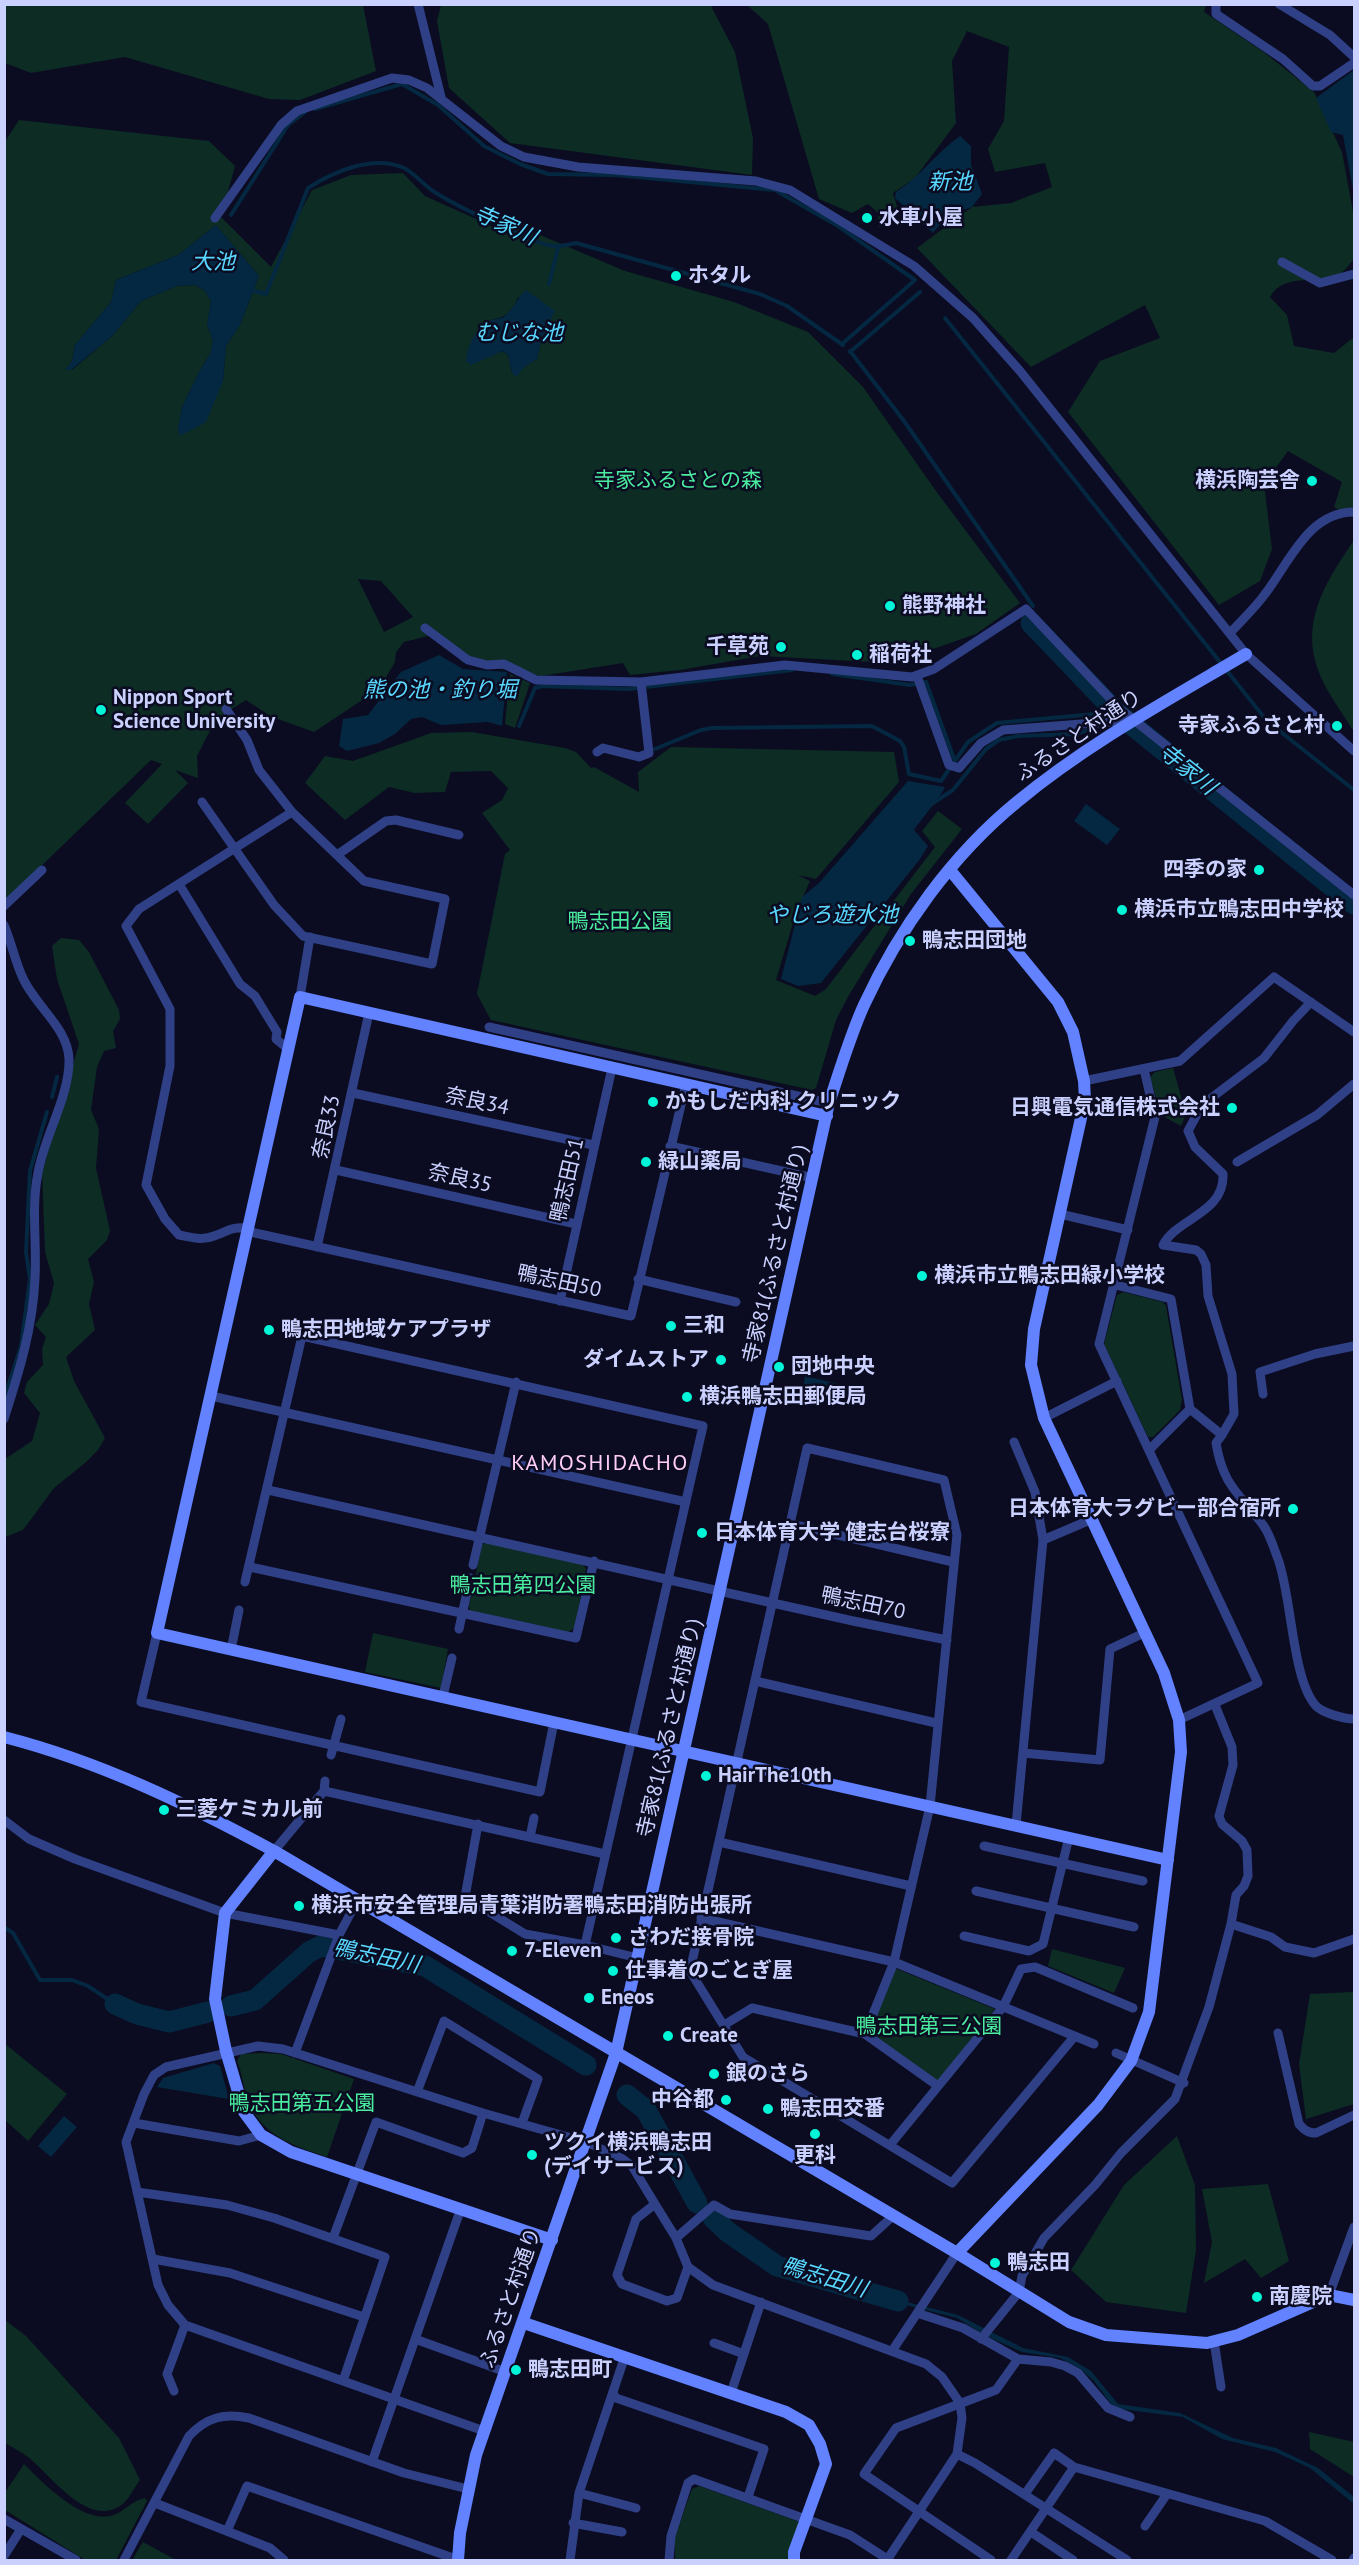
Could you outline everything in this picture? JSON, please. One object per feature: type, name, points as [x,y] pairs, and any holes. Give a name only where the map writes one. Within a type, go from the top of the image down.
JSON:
[{"type":"street","points":[[418,4],[441,97]]},
{"type":"street","points":[[1216,4],[1216,14],[1283,59],[1313,86],[1320,86],[1354,63]]},
{"type":"street","points":[[1279,4],[1330,35],[1354,57]]},
{"type":"street","points":[[215,218],[281,125],[297,111],[392,78],[418,83],[441,97],[501,146],[524,157],[578,166],[756,181],[790,190],[914,266],[974,318],[1020,371],[1246,654],[1354,751]]},
{"type":"street","points":[[1282,262],[1320,283],[1354,274]]},
{"type":"street","points":[[1230,633],[1266,594],[1287,560],[1306,536],[1338,512],[1354,512]]},
{"type":"street","points":[[425,628],[468,660],[487,665],[504,664],[536,680],[641,682],[785,665],[917,676],[958,654],[1026,609],[1134,720],[1354,896]]},
{"type":"street","name":"ふるさと村通り","points":[[925,902],[950,870],[1014,804],[1060,769],[1134,720],[1246,654]]},
{"type":"street","points":[[917,676],[949,765],[959,768],[981,743],[1003,730],[1134,720]]},
{"type":"street","points":[[597,752],[603,748],[639,756],[649,753],[641,682]]},
{"type":"street","points":[[202,802],[231,844],[236,847],[274,905],[303,936],[432,964],[445,899],[364,881],[292,812],[260,770],[247,740],[226,709]]},
{"type":"street","points":[[247,1230],[230,1227],[215,1236],[202,1239],[179,1235],[165,1219],[146,1185],[170,1066],[170,1009],[126,926],[139,909],[292,812]]},
{"type":"street","points":[[337,855],[386,821],[396,820],[459,835]]},
{"type":"street","points":[[4,906],[42,870]]},
{"type":"street","points":[[892,2351],[957,2253],[1098,2105],[1131,2061],[1149,2012],[1180,1769],[1179,1720],[1164,1673],[1090,1520],[1044,1418],[1031,1365],[1030,1352],[1085,1100],[1084,1081],[1073,1032],[1058,1002],[950,870]]},
{"type":"street","points":[[179,884],[240,984],[255,996],[277,1032],[276,1039],[287,1048]]},
{"type":"street","name":"寺家81(ふるさと村通り)","points":[[616,2053],[827,1116],[862,1009],[890,955],[925,902]]},
{"type":"street","points":[[4,925],[22,977],[62,1036],[69,1058],[66,1079],[38,1173],[33,1237],[36,1275],[33,1311],[27,1348],[4,1419]]},
{"type":"street","points":[[310,937],[300,997],[141,1702],[332,1751],[540,1797],[554,1722]]},
{"type":"street","points":[[1084,1081],[1180,1061],[1274,977],[1354,1032]]},
{"type":"street","points":[[300,997],[827,1116]]},
{"type":"street","points":[[1311,1002],[1264,1058],[1202,1105],[1196,1113],[1188,1131],[1195,1147],[1223,1174],[1224,1182],[1212,1204],[1172,1235],[1163,1245],[1196,1250],[1201,1254],[1206,1265],[1208,1296],[1232,1374],[1234,1414],[1216,1443],[1220,1466],[1231,1488],[1264,1527],[1278,1560],[1289,1598],[1298,1666],[1305,1685],[1316,1706],[1354,1719]]},
{"type":"street","name":"奈良33","points":[[317,1247],[336,1170],[369,1013]]},
{"type":"street","points":[[489,1027],[820,1101]]},
{"type":"street","name":"鴨志田51","points":[[560,1301],[612,1068]]},
{"type":"street","points":[[1144,1069],[1155,1117],[1100,1344],[1258,1683],[1179,1720]]},
{"type":"street","name":"鴨志田50","points":[[247,1230],[631,1316],[686,1084]]},
{"type":"street","points":[[1237,1162],[1317,1115],[1354,1084]]},
{"type":"street","name":"奈良34","points":[[353,1093],[593,1145]]},
{"type":"street","points":[[670,1146],[813,1178]]},
{"type":"street","name":"奈良35","points":[[336,1170],[576,1224]]},
{"type":"street","points":[[1060,1214],[1128,1230]]},
{"type":"street","points":[[638,1279],[736,1302]]},
{"type":"street","points":[[1116,1285],[1171,1299],[1190,1409],[1222,1435]]},
{"type":"street","points":[[246,1582],[302,1336],[516,1382],[703,1426],[585,1945]]},
{"type":"street","points":[[1263,1394],[1260,1372],[1315,1354],[1354,1346]]},
{"type":"street","points":[[1044,1418],[1117,1381]]},
{"type":"street","points":[[473,1565],[516,1382]]},
{"type":"street","points":[[211,1395],[686,1502]]},
{"type":"street","points":[[1149,1450],[1190,1409]]},
{"type":"street","points":[[1014,1442],[1035,1491],[1043,1540],[1017,1825]]},
{"type":"street","points":[[865,2034],[894,1962],[930,1806],[936,1723],[947,1640],[952,1562],[957,1535],[944,1480],[807,1448],[690,1971],[743,2057],[952,2183],[1074,2037]]},
{"type":"street","name":"鴨志田70","points":[[268,1490],[594,1561],[853,1622],[947,1640]]},
{"type":"street","points":[[1043,1540],[1090,1520]]},
{"type":"street","points":[[791,1524],[952,1562]]},
{"type":"street","points":[[250,1567],[576,1638],[594,1561]]},
{"type":"street","points":[[459,1629],[470,1578]]},
{"type":"street","points":[[231,1650],[239,1610]]},
{"type":"street","points":[[157,1633],[1168,1860]]},
{"type":"street","points":[[1023,1753],[1100,1760],[1110,1649],[1144,1633]]},
{"type":"street","points":[[443,1696],[452,1658]]},
{"type":"street","points":[[755,1681],[936,1723]]},
{"type":"street","points":[[982,2338],[1019,2292],[1022,2276],[1044,2238],[1095,2185],[1121,2153],[1175,2099],[1184,2082],[1209,2007],[1231,1924],[1236,1894],[1244,1886],[1248,1876],[1247,1850],[1242,1840],[1222,1824],[1219,1816],[1233,1765],[1232,1747],[1215,1705]]},
{"type":"street","points":[[332,1751],[341,1719]]},
{"type":"street","points":[[4,1737],[71,1756],[124,1776],[173,1797],[274,1851],[892,2217],[957,2253],[1069,2322],[1106,2335],[1148,2341],[1214,2341],[1238,2335],[1329,2295],[1354,2300]]},
{"type":"street","points":[[552,2240],[460,2211],[291,2152],[261,2135],[244,2112],[226,2051],[216,2000],[225,1912],[325,1786],[605,1854]]},
{"type":"street","points":[[530,1837],[534,1818]]},
{"type":"street","points":[[4,1820],[29,1839],[75,1859],[225,1912],[337,1939]]},
{"type":"street","points":[[478,1824],[465,1897],[525,1934],[638,1958]]},
{"type":"street","points":[[964,1936],[1029,1951],[1043,1944],[1069,1838]]},
{"type":"street","points":[[719,1842],[911,1886]]},
{"type":"street","points":[[984,1846],[1143,1881]]},
{"type":"street","points":[[976,1891],[1134,1927]]},
{"type":"street","points":[[295,2053],[337,1939],[357,1901]]},
{"type":"street","points":[[701,1918],[894,1962],[1094,2044]]},
{"type":"street","points":[[1231,1924],[1271,1937],[1285,1947],[1314,1953],[1353,1942]]},
{"type":"street","points":[[890,2145],[1003,2007],[1021,1970],[1035,1967],[1133,2008]]},
{"type":"street","points":[[724,2025],[752,2008],[865,2034],[938,2086]]},
{"type":"street","points":[[417,2092],[444,2020],[538,2079],[522,2123]]},
{"type":"street","points":[[1278,2033],[1299,2124],[1303,2129],[1316,2133],[1354,2115]]},
{"type":"street","points":[[484,2431],[395,2397],[185,2325],[163,2295],[126,2142],[144,2094],[154,2075],[166,2067],[226,2051],[258,2046],[295,2053],[483,2113],[586,2142],[621,2158],[632,2166],[676,2238],[688,2267],[713,2285],[926,2364],[942,2377],[960,2403],[962,2418],[957,2454],[888,2560],[850,2535],[694,2479],[688,2482],[671,2536],[669,2560]]},
{"type":"street","name":"ふるさと村通り","points":[[459,2560],[468,2489],[484,2431],[507,2372],[616,2053]]},
{"type":"street","points":[[1116,2053],[1184,2082]]},
{"type":"street","points":[[333,2238],[376,2122],[463,2152],[472,2148],[483,2113]]},
{"type":"street","points":[[134,2123],[239,2141],[261,2135]]},
{"type":"street","points":[[137,2192],[227,2205],[385,2257],[343,2381]]},
{"type":"street","points":[[655,2204],[636,2219],[617,2275],[622,2284],[667,2301],[676,2298],[688,2267]]},
{"type":"street","points":[[676,2238],[714,2205],[730,2214],[871,2236],[892,2217]]},
{"type":"street","points":[[372,2462],[460,2211]]},
{"type":"street","points":[[1329,2295],[1354,2227]]},
{"type":"street","points":[[153,2259],[230,2273],[364,2318]]},
{"type":"street","points":[[731,2392],[761,2302]]},
{"type":"street","points":[[917,2313],[963,2328],[1018,2359],[1051,2362],[1065,2366],[1078,2373],[1107,2408],[1130,2417]]},
{"type":"street","points":[[524,2323],[624,2359],[731,2392],[786,2412],[809,2425],[826,2463],[794,2552],[794,2560]]},
{"type":"street","points":[[174,2391],[167,2374],[185,2325]]},
{"type":"street","points":[[415,2340],[507,2372]]},
{"type":"street","points":[[1214,2341],[1221,2387]]},
{"type":"street","points":[[714,2343],[744,2354]]},
{"type":"street","points":[[570,2560],[573,2523],[579,2493],[624,2359]]},
{"type":"street","points":[[991,2560],[864,2474],[896,2428],[996,2390],[1018,2359]]},
{"type":"street","points":[[613,2393],[616,2398],[764,2449],[748,2497]]},
{"type":"street","points":[[124,2560],[189,2436],[200,2424],[217,2416],[232,2415],[249,2418],[372,2462],[468,2489]]},
{"type":"street","points":[[1025,2494],[1054,2453],[1074,2467],[1265,2522],[1332,2560]]},
{"type":"street","points":[[957,2454],[1047,2508],[1121,2559]]},
{"type":"street","points":[[1011,2560],[1074,2467]]},
{"type":"street","points":[[227,2531],[247,2486],[459,2560]]},
{"type":"street","points":[[579,2493],[636,2508]]},
{"type":"street","points":[[1145,2526],[1167,2494]]},
{"type":"street","points":[[155,2503],[270,2548],[284,2560]]},
{"type":"street","points":[[4,2519],[76,2560]]},
{"type":"street","points":[[573,2523],[622,2532]]},
{"type":"street","points":[[4,2556],[21,2529]]},
{"type":"street","points":[[1030,2532],[1072,2560]]},
{"type":"green space","points":[[4,5],[363,5],[376,71],[300,100],[269,99],[125,57],[31,73],[5,63]]},
{"type":"green space","points":[[441,5],[713,5],[712,8],[735,52],[753,138],[752,175],[510,143],[449,88],[437,21]]},
{"type":"green space","points":[[747,5],[1206,5],[1204,12],[1265,53],[1314,92],[1342,152],[1354,217],[1354,259],[1341,273],[1284,284],[1270,297],[1287,315],[1294,346],[1334,353],[1354,337],[1354,518],[1334,507],[1342,482],[1288,451],[1264,484],[1272,549],[1260,581],[1219,605],[1068,412],[1100,361],[1160,338],[1145,305],[1031,367],[917,248],[972,207],[1011,203],[1052,187],[1045,163],[995,172],[988,149],[1004,121],[1009,47],[967,31],[952,61],[956,123],[915,178],[893,193],[899,213],[888,225],[879,227],[878,213],[868,204],[852,213],[819,199],[768,24]]},
{"type":"green space","name":"寺家ふるさとの森","points":[[19,120],[209,141],[235,166],[221,217],[271,267],[312,190],[351,175],[403,173],[425,196],[494,227],[526,229],[625,271],[734,302],[808,332],[863,387],[936,491],[1020,603],[976,634],[893,663],[760,656],[680,670],[630,675],[623,663],[541,676],[462,662],[436,634],[404,642],[396,652],[395,662],[379,689],[314,732],[272,717],[246,700],[216,719],[197,756],[198,778],[175,770],[188,783],[148,824],[125,803],[162,764],[151,760],[5,901],[4,143]],"holes":[[[216,225],[259,276],[240,325],[226,346],[223,381],[178,429],[182,407],[210,354],[213,341],[207,324],[211,301],[204,290],[195,285],[177,286],[141,301],[112,336],[72,370],[66,370],[72,361],[75,345],[111,302],[116,280],[178,255]],[[518,297],[554,311],[542,338],[537,359],[512,373],[508,355],[502,351],[494,354],[490,320],[508,313]],[[358,579],[381,581],[413,617],[384,632]]]},
{"type":"green space","points":[[1354,540],[1354,729],[1352,729],[1319,672],[1313,646],[1313,629],[1320,598]]},
{"type":"green space","points":[[510,674],[530,683],[515,728],[505,724]]},
{"type":"green space","name":"鴨志田公園","points":[[472,732],[565,748],[576,752],[591,768],[594,767],[639,792],[638,772],[671,747],[894,752],[899,782],[816,879],[798,875],[810,881],[796,913],[776,980],[815,996],[826,989],[935,847],[922,831],[938,811],[962,829],[911,894],[849,995],[836,1020],[816,1088],[812,1090],[491,1020],[477,994],[505,854],[510,850],[482,813],[502,800],[508,788],[491,771],[451,772],[445,792],[415,793],[389,787],[345,820],[305,783],[325,756],[353,761],[431,733]]},
{"type":"green space","points":[[61,938],[79,940],[89,952],[119,1010],[120,1019],[113,1031],[116,1048],[104,1051],[97,1067],[91,1110],[99,1129],[96,1168],[110,1231],[107,1240],[88,1259],[94,1282],[89,1304],[95,1330],[66,1357],[74,1381],[105,1438],[98,1450],[85,1463],[54,1488],[23,1530],[5,1537],[5,1459],[32,1441],[40,1413],[24,1393],[27,1382],[43,1365],[42,1349],[46,1337],[35,1325],[49,1304],[54,1283],[45,1252],[42,1173],[79,1044],[57,979],[52,946]]},
{"type":"green space","points":[[1173,1068],[1186,1114],[1181,1126],[1161,1115],[1150,1077],[1155,1072]]},
{"type":"green space","points":[[1123,1292],[1163,1302],[1166,1306],[1182,1400],[1180,1410],[1153,1437],[1148,1437],[1104,1344],[1117,1295]]},
{"type":"green space","name":"鴨志田第四公園","points":[[487,1542],[579,1562],[586,1568],[575,1628],[568,1632],[470,1611],[469,1605],[482,1545]]},
{"type":"green space","points":[[373,1633],[448,1649],[441,1688],[365,1672]]},
{"type":"green space","points":[[1052,1949],[1125,1968],[1114,1993],[1048,1966]]},
{"type":"green space","name":"鴨志田第三公園","points":[[892,1967],[995,2009],[938,2086],[865,2034]]},
{"type":"green space","points":[[1354,1992],[1354,2104],[1306,2119],[1299,2064],[1310,1994]]},
{"type":"green space","points":[[4,2043],[67,2094],[28,2141],[5,2120]]},
{"type":"green space","name":"鴨志田第五公園","points":[[241,2054],[281,2054],[354,2079],[327,2157],[278,2137],[268,2130],[252,2110],[237,2061]]},
{"type":"green space","points":[[1177,2136],[1195,2185],[1196,2250],[1186,2313],[1106,2302],[1071,2270],[1124,2185]]},
{"type":"green space","points":[[1268,2184],[1289,2261],[1261,2278],[1245,2259],[1204,2283],[1212,2242],[1202,2189]]},
{"type":"green space","points":[[5,2320],[26,2336],[119,2438],[140,2480],[120,2506],[107,2511],[95,2510],[82,2504],[58,2486],[28,2457],[5,2443]]},
{"type":"green space","points":[[1309,2432],[1354,2442],[1354,2477],[1310,2449]]},
{"type":"green space","points":[[24,2464],[66,2501],[92,2515],[104,2517],[116,2514],[145,2498],[147,2501],[116,2560],[85,2560],[5,2510],[4,2494]]},
{"type":"green space","points":[[699,2486],[800,2522],[787,2560],[675,2560],[675,2537],[692,2489]]},
{"type":"green space","points":[[143,2542],[176,2560],[132,2560]]},
{"type":"water","points":[[1354,70],[1354,195],[1343,135],[1331,132],[1316,98]]},
{"type":"water","name":"新池","points":[[960,136],[971,146],[971,165],[982,194],[972,207],[948,215],[933,233],[895,198],[896,192]]},
{"type":"water","name":"大池","points":[[216,225],[259,276],[240,325],[226,346],[223,381],[206,422],[180,436],[178,429],[182,407],[210,354],[213,341],[207,324],[211,301],[204,290],[195,285],[177,286],[141,301],[112,336],[71,370],[65,370],[72,361],[75,345],[111,302],[116,280],[178,255]]},
{"type":"water","name":"むじな池","points":[[526,290],[555,311],[542,338],[537,359],[523,368],[517,377],[512,373],[508,355],[503,351],[471,365],[466,361],[468,349],[476,334],[489,321],[506,315]]},
{"type":"water","name":"熊の池・釣り堀","points":[[439,655],[463,669],[507,672],[502,726],[488,722],[441,725],[422,717],[411,719],[395,734],[379,743],[347,751],[339,746],[343,719],[368,715],[401,672]]},
{"type":"water","name":"やじろ遊水池","points":[[908,781],[945,787],[914,830],[928,846],[920,859],[821,983],[798,986],[781,979],[802,897],[819,883]]},
{"type":"water","points":[[1086,804],[1120,829],[1107,845],[1074,821]]},
{"type":"water","points":[[805,1376],[847,1386],[844,1398],[803,1388]]},
{"type":"water","points":[[214,2063],[220,2066],[229,2099],[157,2087],[163,2078]]},
{"type":"water","points":[[64,2116],[77,2127],[51,2157],[38,2146]]},
{"type":"water","points":[[871,2293],[958,2315],[1023,2348],[1068,2357],[1091,2371],[1118,2404],[1180,2413],[1233,2438],[1276,2448],[1318,2468],[1354,2497],[1354,2504],[1310,2468],[1275,2452],[1222,2439],[1183,2417],[1120,2409],[1111,2404],[1093,2380],[1079,2368],[1060,2358],[1022,2352],[986,2336],[957,2318],[871,2296]]},
{"type":"waterway","points":[[315,109],[402,84],[438,105],[484,146],[520,164],[548,174],[616,175],[775,190],[838,226],[915,280],[842,344]]},
{"type":"waterway","points":[[231,215],[288,125],[305,112]]},
{"type":"waterway","name":"寺家川","points":[[251,290],[266,294],[308,188],[329,176],[354,167],[379,163],[392,164],[404,168],[432,190],[456,204],[541,243],[553,246],[576,243],[760,294],[787,306],[843,345]]},
{"type":"waterway","points":[[549,284],[558,248]]},
{"type":"waterway","points":[[850,352],[920,292]]},
{"type":"waterway","points":[[945,318],[1267,721],[1354,790]]},
{"type":"waterway","name":"寺家川","points":[[850,351],[904,421],[1033,606]]},
{"type":"waterway","name":"寺家川","points":[[1031,623],[1116,712],[1354,904]]},
{"type":"waterway","points":[[519,726],[535,688],[542,686],[628,689],[792,670]]},
{"type":"waterway","points":[[832,674],[910,685],[926,682],[954,759]]},
{"type":"waterway","points":[[655,749],[701,730],[712,728],[872,726],[900,741],[904,747],[909,774],[941,781],[968,742],[997,723],[1116,712]]},
{"type":"waterway","points":[[930,805],[953,790],[986,749],[999,740],[1018,736],[1077,734],[1095,727]]},
{"type":"waterway","points":[[52,1097],[57,1077]]},
{"type":"waterway","points":[[4,1399],[21,1346],[30,1279],[26,1252],[30,1171],[47,1112]]},
{"type":"waterway","points":[[4,1927],[13,1933],[40,1980],[72,1980],[88,1986],[115,2004]]},
{"type":"waterway","name":"鴨志田川","points":[[231,2006],[255,2000],[309,1952],[321,1946],[425,1966],[586,2065]]},
{"type":"waterway","name":"鴨志田川","points":[[115,2004],[137,2014],[169,2022],[208,2012]]},
{"type":"waterway","name":"鴨志田川","points":[[627,2095],[646,2110],[697,2203]]},
{"type":"waterway","name":"鴨志田川","points":[[713,2218],[728,2232],[777,2266],[898,2301]]},
{"type":"place","name":"水車小屋","points":[[867,218]]},
{"type":"place","name":"ホタル","points":[[676,276]]},
{"type":"place","name":"横浜陶芸舎","points":[[1312,481]]},
{"type":"place","name":"熊野神社","points":[[890,606]]},
{"type":"place","name":"千草苑","points":[[781,647]]},
{"type":"place","name":"稲荷社","points":[[857,655]]},
{"type":"place","name":"Nippon Sport Science University","points":[[101,710]]},
{"type":"place","name":"寺家ふるさと村","points":[[1337,726]]},
{"type":"place","name":"四季の家","points":[[1259,870]]},
{"type":"place","name":"横浜市立鴨志田中学校","points":[[1122,910]]},
{"type":"place","name":"鴨志田団地","points":[[910,941]]},
{"type":"place","name":"かもしだ内科 クリニック","points":[[653,1102]]},
{"type":"place","name":"日興電気通信株式会社","points":[[1232,1108]]},
{"type":"place","name":"緑山薬局","points":[[646,1162]]},
{"type":"place","name":"横浜市立鴨志田緑小学校","points":[[922,1276]]},
{"type":"place","name":"三和","points":[[671,1326]]},
{"type":"place","name":"鴨志田地域ケアプラザ","points":[[269,1330]]},
{"type":"place","name":"ダイムストア","points":[[721,1360]]},
{"type":"place","name":"団地中央","points":[[779,1367]]},
{"type":"place","name":"横浜鴨志田郵便局","points":[[687,1397]]},
{"type":"place","name":"日本体育大ラグビー部合宿所","points":[[1293,1509]]},
{"type":"place","name":"日本体育大学 健志台桜寮","points":[[702,1533]]},
{"type":"place","name":"HairThe10th","points":[[706,1776]]},
{"type":"place","name":"三菱ケミカル前","points":[[164,1810]]},
{"type":"place","name":"横浜市安全管理局青葉消防署鴨志田消防出張所","points":[[299,1906]]},
{"type":"place","name":"さわだ接骨院","points":[[616,1938]]},
{"type":"place","name":"7-Eleven","points":[[512,1951]]},
{"type":"place","name":"仕事着のごとぎ屋","points":[[613,1971]]},
{"type":"place","name":"Eneos","points":[[589,1998]]},
{"type":"place","name":"Create","points":[[668,2036]]},
{"type":"place","name":"銀のさら","points":[[714,2074]]},
{"type":"place","name":"中谷都","points":[[726,2100]]},
{"type":"place","name":"鴨志田交番","points":[[768,2109]]},
{"type":"place","name":"更科","points":[[815,2134]]},
{"type":"place","name":"ツクイ横浜鴨志田 (デイサービス)","points":[[532,2155]]},
{"type":"place","name":"鴨志田","points":[[995,2263]]},
{"type":"place","name":"南慶院","points":[[1257,2297]]},
{"type":"place","name":"鴨志田町","points":[[516,2370]]},
{"type":"district","name":"KAMOSHIDACHO","points":[[600,1464]]}]
